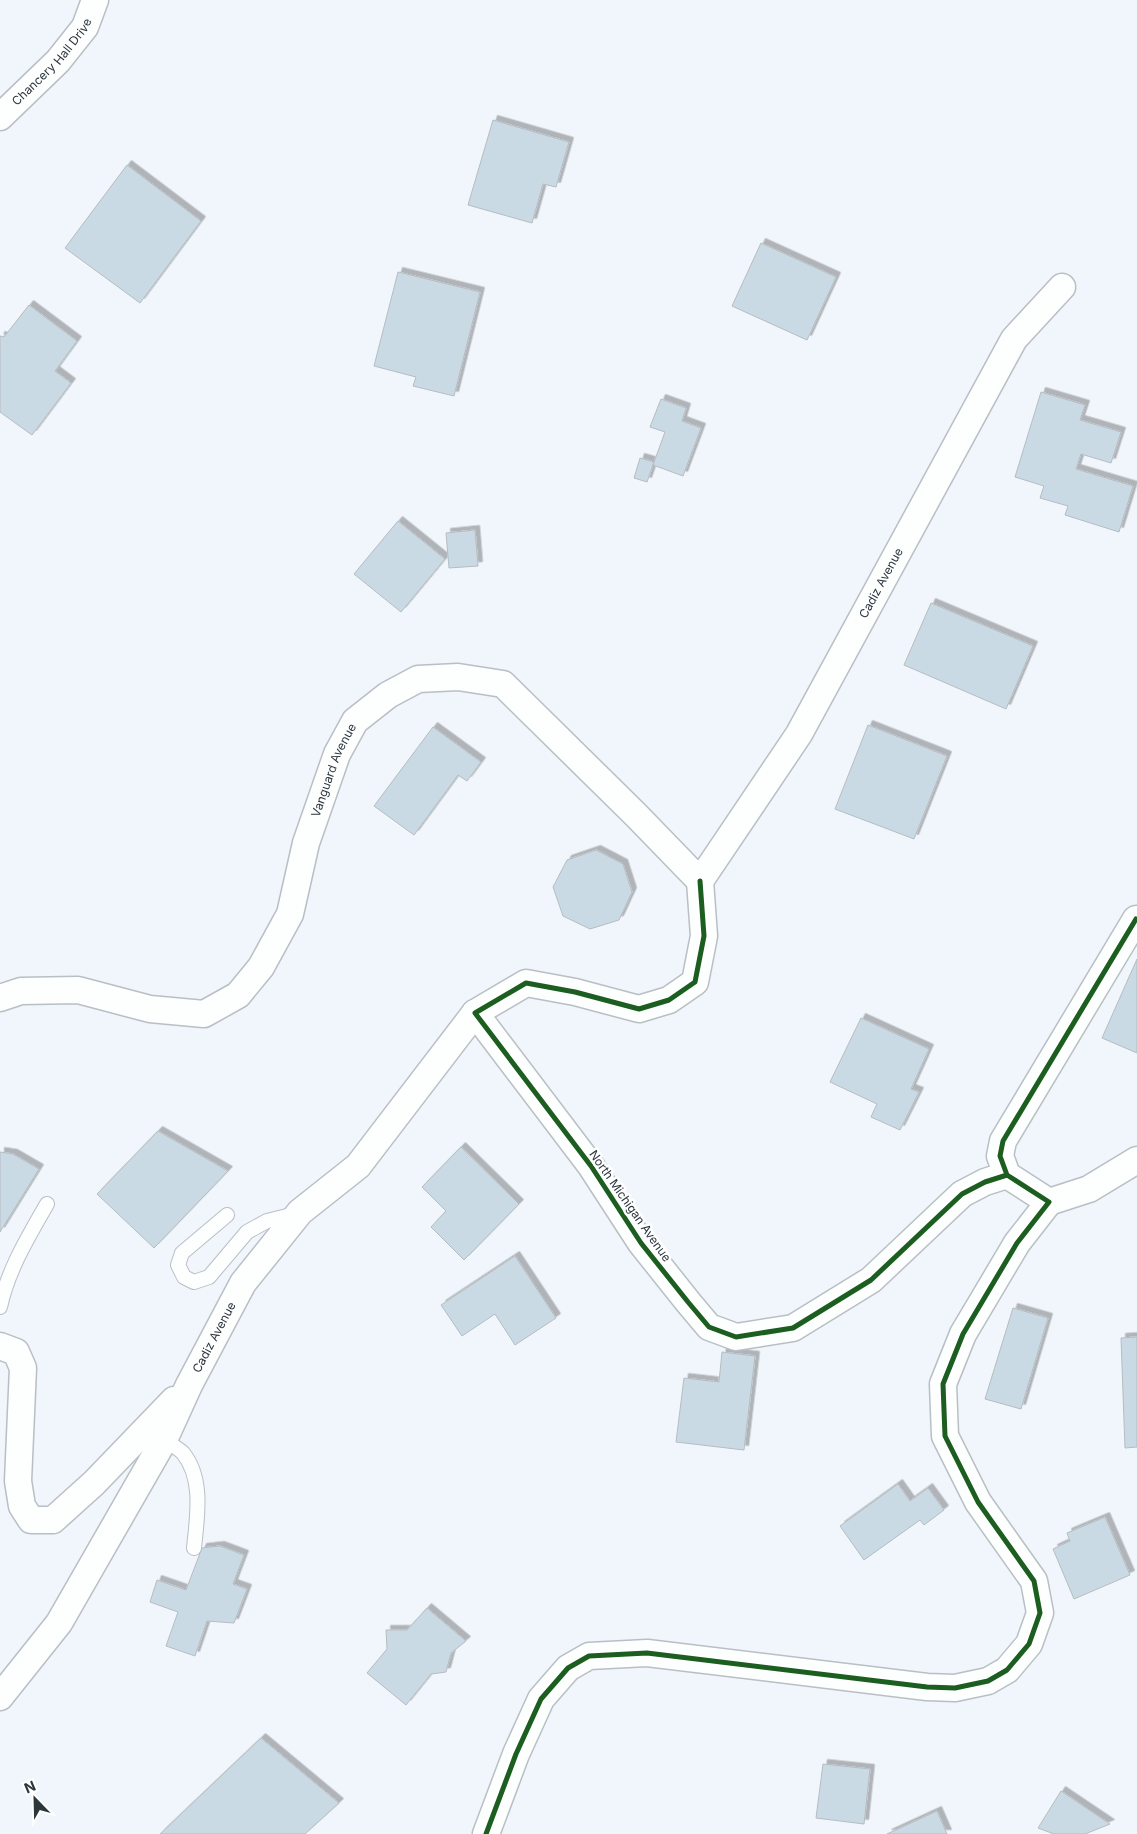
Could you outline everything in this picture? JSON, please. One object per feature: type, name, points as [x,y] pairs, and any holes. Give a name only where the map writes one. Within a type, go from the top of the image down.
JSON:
[{"type":"street","name":"Chancery Hall Drive","points":[[0,117],[58,61],[85,26],[95,0]]},
{"type":"street","name":"Cadiz Avenue","points":[[700,882],[799,734],[1014,339],[1062,287]]},
{"type":"street","name":"Vanguard Avenue","points":[[0,998],[21,991],[78,990],[150,1010],[204,1014],[238,995],[261,967],[290,914],[306,843],[337,754],[355,721],[388,695],[418,679],[458,677],[502,684],[637,816],[700,882]]},
{"type":"street","points":[[475,1013],[526,983],[575,992],[639,1009],[669,1000],[695,982],[704,936],[700,882]]},
{"type":"street","points":[[1049,1202],[1007,1175],[1000,1156],[1003,1141],[1136,919]]},
{"type":"street","name":"Cadiz Avenue","points":[[0,1697],[59,1623],[164,1440],[189,1385],[244,1283],[300,1212],[358,1166],[475,1013]]},
{"type":"street","name":"North Michigan Avenue","points":[[475,1013],[591,1166],[641,1243],[682,1295],[709,1327],[736,1337],[793,1328],[872,1280],[962,1194],[985,1182],[1007,1175]]},
{"type":"street","points":[[486,1834],[516,1754],[541,1699],[568,1668],[590,1656],[647,1653],[927,1687],[954,1688],[988,1681],[1007,1670],[1030,1644],[1040,1613],[1034,1581],[978,1502],[945,1436],[942,1384],[963,1334],[1018,1244],[1049,1202],[1089,1189],[1137,1160]]},
{"type":"street","points":[[0,1342],[16,1352],[23,1368],[18,1481],[22,1506],[31,1520],[53,1520],[94,1483],[189,1385]]},
{"type":"lane","points":[[0,1307],[3,1293],[22,1248],[47,1204]]},
{"type":"lane","points":[[227,1215],[182,1253],[178,1266],[184,1276],[194,1282],[209,1277],[248,1232],[267,1221],[300,1212]]},
{"type":"lane","points":[[164,1440],[182,1452],[193,1471],[198,1499],[194,1548]]},
{"type":"building","points":[[493,120],[569,142],[556,187],[543,184],[532,223],[468,205]]},
{"type":"building","points":[[127,165],[201,221],[140,303],[65,248]]},
{"type":"building","points":[[761,243],[836,277],[807,340],[732,306]]},
{"type":"building","points":[[398,272],[480,292],[454,396],[413,386],[416,377],[374,366]]},
{"type":"building","points":[[29,305],[77,341],[55,371],[71,383],[32,435],[0,412],[0,336],[4,337]]},
{"type":"building","points":[[1041,392],[1085,405],[1080,420],[1121,432],[1111,463],[1081,454],[1076,469],[1133,486],[1119,532],[1065,515],[1068,506],[1040,498],[1044,486],[1015,477]]},
{"type":"building","points":[[661,399],[686,408],[682,421],[701,428],[683,476],[653,465],[665,432],[650,427]]},
{"type":"building","points":[[640,458],[654,462],[647,482],[634,478]]},
{"type":"building","points":[[398,521],[445,559],[401,612],[354,574]]},
{"type":"building","points":[[475,530],[478,566],[449,568],[446,533]]},
{"type":"building","points":[[931,603],[1033,646],[1006,709],[904,665]]},
{"type":"building","points":[[868,725],[947,756],[914,839],[835,809]]},
{"type":"building","points":[[433,727],[481,762],[467,781],[458,775],[414,835],[374,806]]},
{"type":"building","points":[[596,850],[623,864],[632,892],[619,920],[590,929],[563,916],[553,887],[567,860]]},
{"type":"building","points":[[1137,959],[1137,1053],[1102,1038]]},
{"type":"building","points":[[861,1018],[929,1049],[911,1089],[919,1092],[900,1130],[871,1117],[877,1104],[830,1082]]},
{"type":"building","points":[[158,1131],[228,1171],[154,1248],[97,1194]]},
{"type":"building","points":[[461,1147],[519,1204],[464,1260],[431,1227],[446,1211],[422,1187]]},
{"type":"building","points":[[0,1152],[13,1154],[39,1169],[0,1232]]},
{"type":"building","points":[[515,1256],[556,1318],[515,1345],[495,1314],[462,1336],[441,1305]]},
{"type":"building","points":[[1013,1308],[1048,1318],[1021,1409],[985,1399]]},
{"type":"building","points":[[1137,1337],[1137,1447],[1125,1448],[1121,1338]]},
{"type":"building","points":[[722,1352],[755,1356],[744,1450],[676,1442],[684,1378],[719,1382]]},
{"type":"building","points":[[898,1484],[910,1501],[928,1488],[944,1510],[924,1525],[920,1520],[864,1560],[840,1526]]},
{"type":"building","points":[[1105,1517],[1130,1575],[1074,1599],[1053,1549],[1070,1541],[1067,1533]]},
{"type":"building","points":[[220,1546],[244,1555],[233,1584],[247,1589],[234,1623],[207,1621],[195,1656],[166,1646],[178,1612],[150,1602],[157,1580],[186,1590],[202,1548]]},
{"type":"building","points":[[427,1608],[466,1641],[451,1653],[446,1672],[431,1674],[406,1705],[367,1673],[387,1649],[386,1630],[407,1630]]},
{"type":"building","points":[[261,1738],[339,1803],[305,1834],[160,1834]]},
{"type":"building","points":[[823,1764],[870,1769],[864,1824],[816,1818]]},
{"type":"building","points":[[1061,1791],[1110,1824],[1085,1834],[1054,1834],[1038,1828]]},
{"type":"building","points":[[937,1811],[947,1834],[887,1834]]},
{"type":"cycle path","points":[[700,881],[704,936],[695,982],[669,1000],[639,1009],[575,992],[526,983],[475,1013],[591,1166],[641,1243],[709,1327],[736,1337],[793,1328],[871,1280],[962,1194],[985,1182],[1007,1175]]},
{"type":"cycle path","points":[[486,1834],[516,1754],[541,1699],[568,1668],[589,1656],[647,1653],[927,1687],[955,1688],[988,1681],[1007,1670],[1029,1644],[1040,1613],[1034,1581],[978,1502],[945,1436],[943,1384],[963,1334],[1017,1243],[1049,1202],[1007,1175],[1000,1156],[1003,1141],[1136,919]]}]
